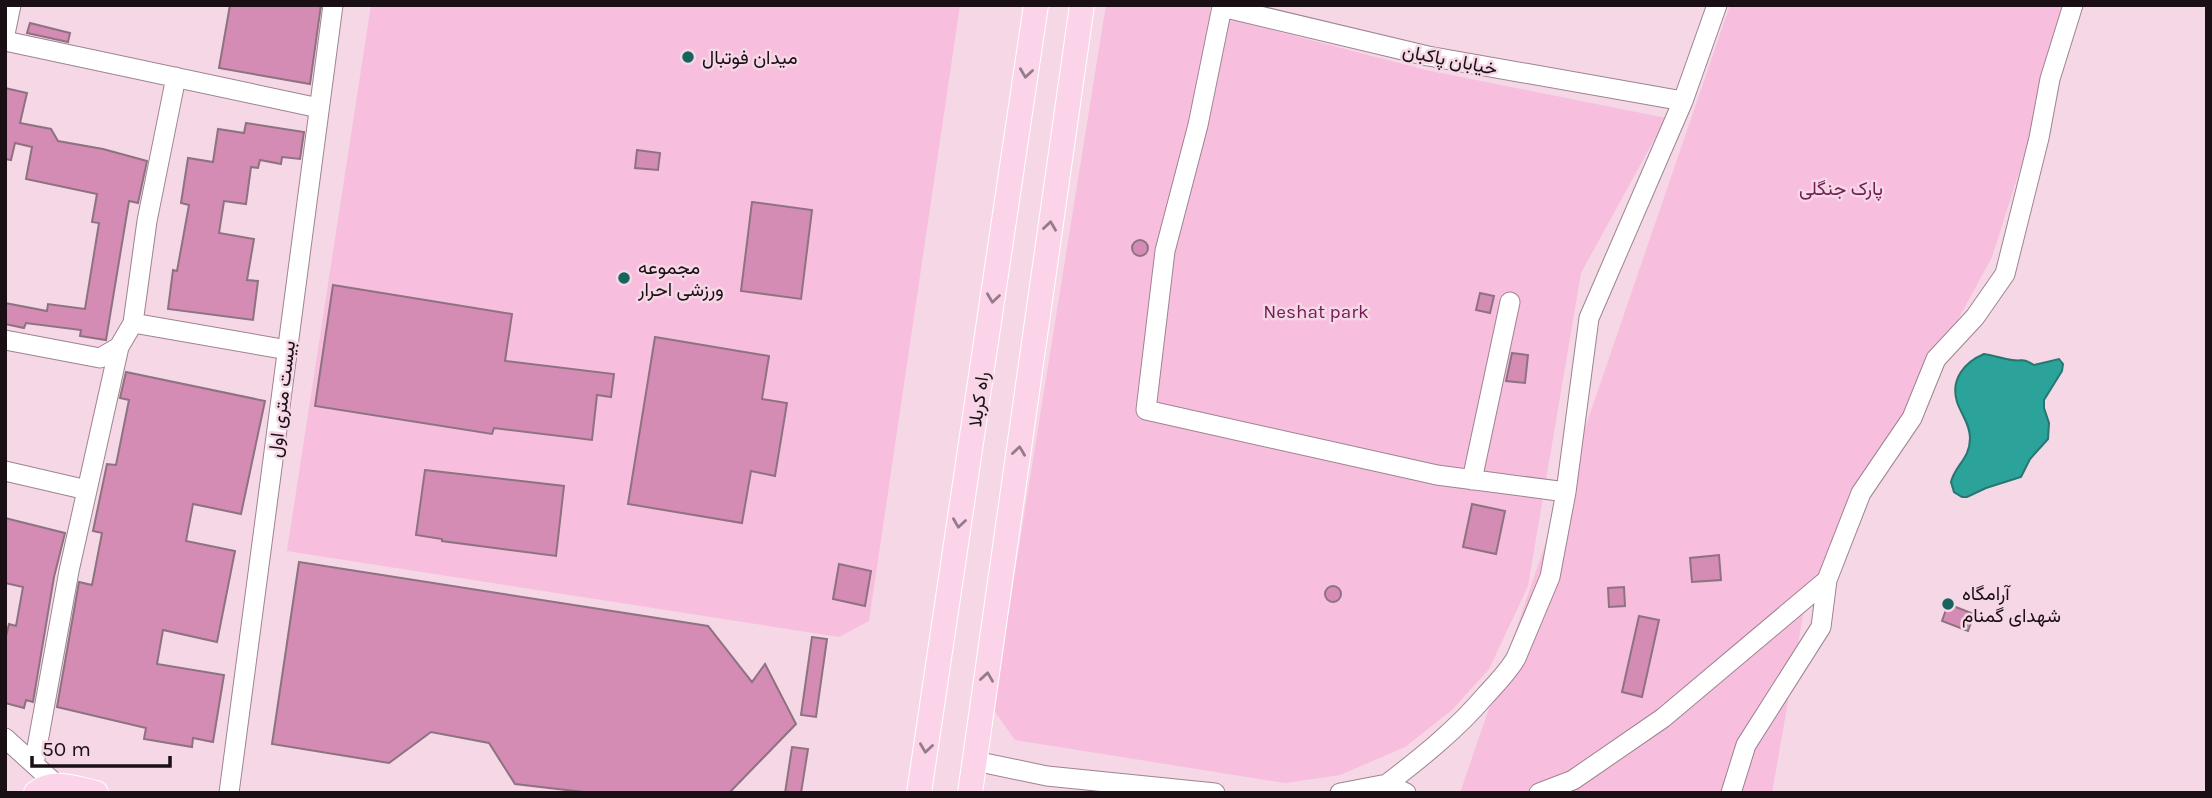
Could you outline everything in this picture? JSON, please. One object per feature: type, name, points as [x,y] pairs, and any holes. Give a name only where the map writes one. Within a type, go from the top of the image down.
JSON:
[{"type":"main road","name":"راه کربلا","points":[[919,793],[1036,5]]},
{"type":"main road","points":[[970,793],[1082,5]]},
{"type":"main road","points":[[47,789],[96,793]]},
{"type":"street","points":[[5,34],[11,5]]},
{"type":"street","name":"بیست متری اول","points":[[229,793],[333,5]]},
{"type":"street","points":[[1340,793],[1387,784],[1461,723],[1510,669],[1550,577],[1566,492],[1589,318],[1683,101],[1717,5]]},
{"type":"street","points":[[1731,793],[1746,744],[1821,627],[1827,580],[1861,493],[1912,418],[1936,359],[1975,317],[2005,274],[2039,138],[2050,79],[2073,5]]},
{"type":"street","points":[[1222,6],[1198,125],[1165,251],[1146,410],[1424,472],[1566,492]]},
{"type":"street","name":"خیابان پاکبان","points":[[1222,6],[1428,56],[1683,101]]},
{"type":"street","points":[[5,41],[319,108]]},
{"type":"street","points":[[34,764],[69,571],[87,489],[119,347],[133,323],[147,221],[176,77]]},
{"type":"street","points":[[1472,480],[1510,302]]},
{"type":"street","points":[[133,323],[288,350]]},
{"type":"street","points":[[5,340],[100,358],[119,347]]},
{"type":"street","points":[[5,471],[87,489]]},
{"type":"street","points":[[1539,793],[1573,780],[1663,718],[1827,580]]},
{"type":"street","points":[[5,738],[34,764],[47,789]]},
{"type":"street","points":[[975,761],[1045,784],[1215,793]]},
{"type":"street","points":[[1387,784],[1406,793]]},
{"type":"green space","name":"مجموعه ورزشی احرار","points":[[371,5],[960,5],[869,621],[839,637],[287,551]]},
{"type":"green space","name":"Neshat park","points":[[1106,5],[1211,5],[1210,14],[1426,70],[1666,118],[1581,273],[1528,586],[1489,669],[1452,710],[1405,747],[1340,775],[1285,783],[1015,740],[993,709]]},
{"type":"green space","name":"پارک جنگلی","points":[[1730,5],[2072,5],[1992,257],[1806,598],[1772,793],[1460,793]]},
{"type":"shaded area","points":[[1984,354],[2024,360],[2034,365],[2059,359],[2063,364],[2062,371],[2044,400],[2049,423],[2048,439],[2030,459],[2021,477],[1962,497],[1954,492],[1951,482],[1968,451],[1970,433],[1955,394],[1957,379],[1965,367]]},
{"type":"building","points":[[230,5],[321,5],[310,84],[219,68]]},
{"type":"building","points":[[30,23],[70,33],[68,42],[27,33]]},
{"type":"building","points":[[5,88],[27,93],[20,123],[51,129],[58,141],[147,161],[138,203],[129,201],[106,340],[80,336],[81,330],[26,323],[24,328],[5,324],[5,303],[47,311],[48,304],[85,309],[99,223],[92,222],[97,194],[26,179],[32,147],[15,143],[11,160],[5,159]]},
{"type":"building","points":[[246,123],[304,132],[300,159],[282,157],[281,164],[260,160],[258,168],[251,167],[246,204],[224,201],[219,233],[254,239],[247,280],[258,281],[253,320],[168,309],[173,270],[177,271],[189,205],[181,203],[188,158],[213,162],[218,129],[244,133]]},
{"type":"building","points":[[637,150],[660,153],[658,170],[635,168]]},
{"type":"building","points":[[752,202],[812,210],[801,299],[741,291]]},
{"type":"building","points":[[1140,240],[1148,248],[1140,256],[1132,248]]},
{"type":"building","points":[[333,285],[512,314],[505,361],[614,374],[611,397],[597,395],[592,440],[494,428],[492,434],[315,406]]},
{"type":"building","points":[[1480,293],[1494,296],[1490,313],[1476,310]]},
{"type":"building","points":[[655,337],[769,356],[762,399],[787,403],[775,476],[751,471],[742,523],[628,504]]},
{"type":"building","points":[[1512,353],[1528,355],[1525,383],[1506,381]]},
{"type":"building","points":[[126,372],[265,401],[241,514],[193,504],[186,541],[235,551],[217,642],[163,630],[157,664],[224,675],[213,742],[193,738],[192,747],[144,739],[146,728],[57,707],[79,582],[92,585],[102,533],[93,531],[107,464],[116,465],[129,400],[120,398]]},
{"type":"building","points":[[425,470],[564,486],[556,556],[416,535]]},
{"type":"building","points":[[1472,504],[1505,511],[1496,554],[1463,547]]},
{"type":"building","points":[[5,518],[65,533],[54,577],[33,702],[26,700],[24,708],[5,703],[5,640],[9,624],[16,626],[23,587],[5,583]]},
{"type":"building","points":[[1719,555],[1721,580],[1692,582],[1690,558]]},
{"type":"building","points":[[299,562],[708,626],[752,682],[765,664],[796,724],[729,793],[592,793],[515,784],[489,743],[431,732],[389,763],[272,744]]},
{"type":"building","points":[[839,564],[871,571],[865,606],[833,599]]},
{"type":"building","points":[[1333,586],[1341,594],[1333,602],[1325,594]]},
{"type":"building","points":[[1624,587],[1625,606],[1609,607],[1608,588]]},
{"type":"building","points":[[1948,604],[1974,614],[1968,631],[1942,621]]},
{"type":"building","points":[[1639,616],[1659,620],[1642,697],[1622,692]]},
{"type":"building","points":[[812,637],[827,639],[816,717],[801,715]]},
{"type":"building","points":[[792,747],[808,749],[801,793],[785,793]]},
{"type":"place","name":"میدان فوتبال","points":[[688,57]]},
{"type":"place","name":"مجموعه ورزشی احرار","points":[[624,278]]},
{"type":"place","name":"آرامگاه شهدای گمنام","points":[[1948,604]]}]
